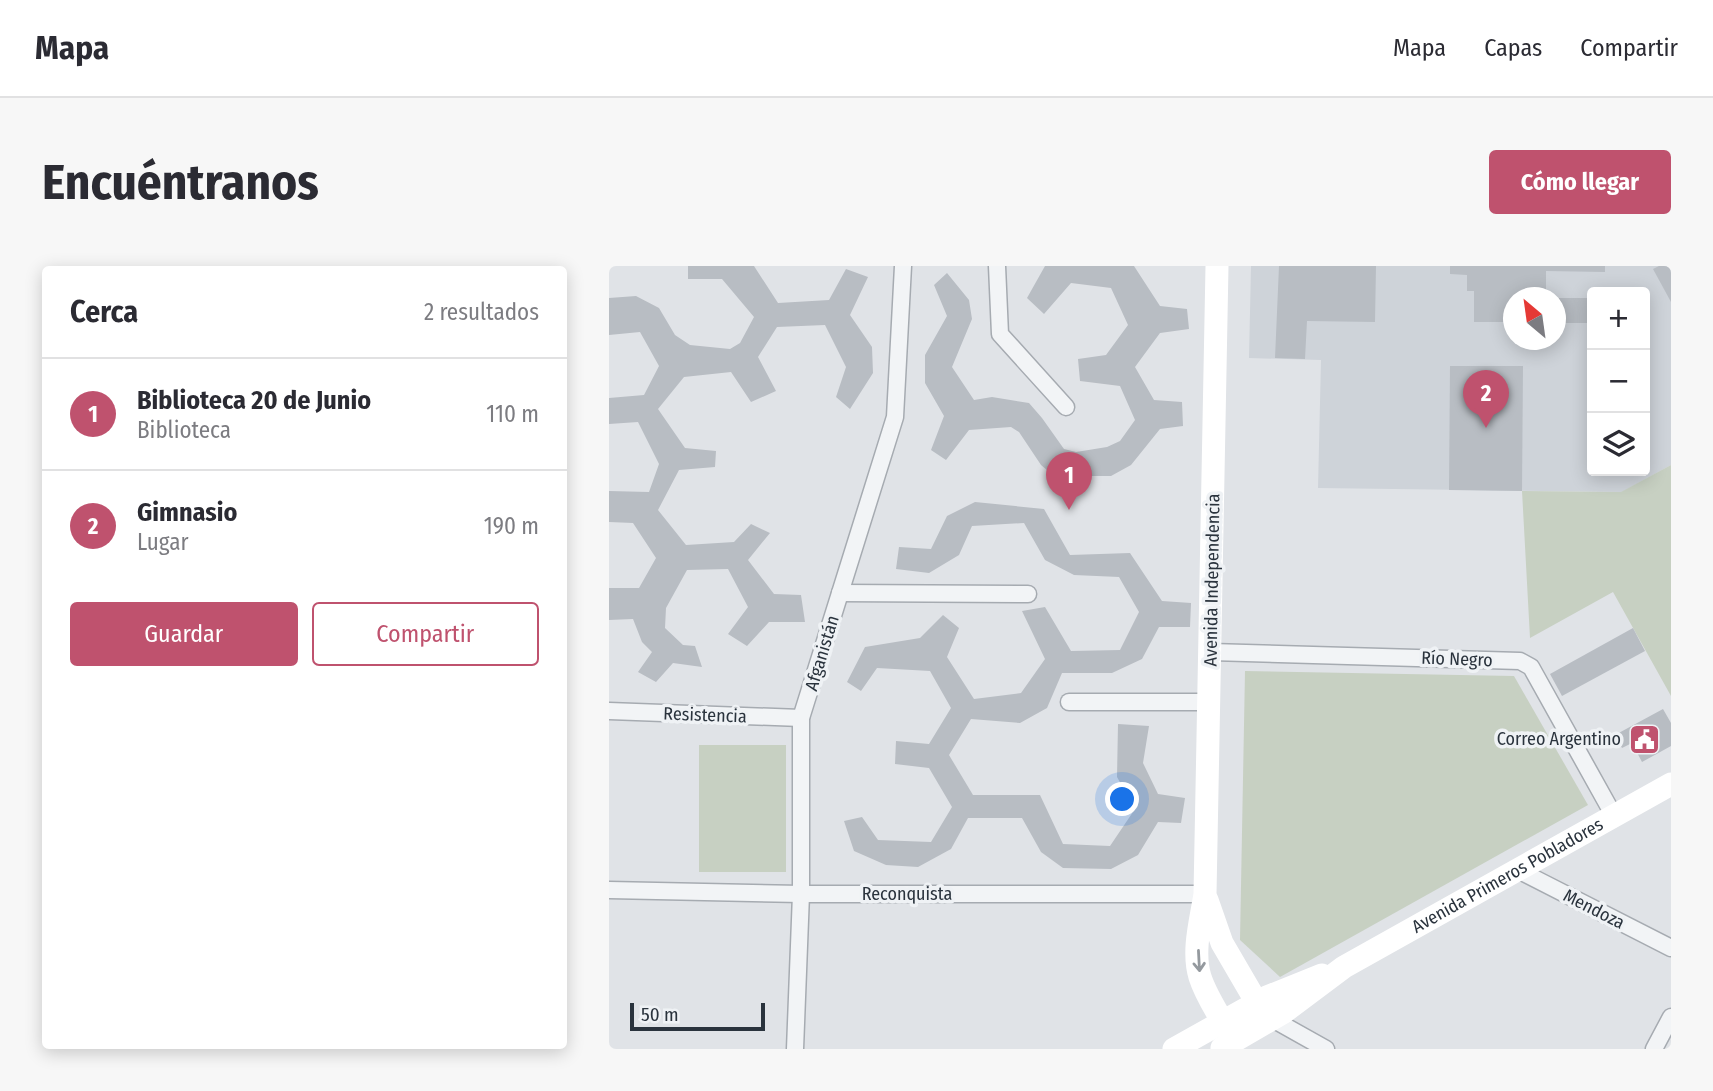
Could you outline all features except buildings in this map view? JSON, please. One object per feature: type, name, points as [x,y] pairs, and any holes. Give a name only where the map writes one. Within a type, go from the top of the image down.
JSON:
[{"type":"street","name":"Afganistán","points":[[795,1049],[801,894],[801,718],[895,417],[903,266]]},
{"type":"street","points":[[997,266],[1000,334],[1066,407]]},
{"type":"street","name":"Avenida Independencia","points":[[1217,266],[1205,894],[1198,943],[1198,966],[1226,1037]]},
{"type":"street","points":[[841,593],[1028,594]]},
{"type":"street","name":"Río Negro","points":[[1211,652],[1520,661],[1531,667],[1614,816]]},
{"type":"street","points":[[1069,702],[1210,702]]},
{"type":"street","name":"Resistencia","points":[[609,711],[801,718]]},
{"type":"street","name":"Avenida Primeros Pobladores","points":[[1174,1049],[1226,1037],[1344,967],[1671,784]]},
{"type":"street","name":"Mendoza","points":[[1518,870],[1671,948]]},
{"type":"street","name":"Reconquista","points":[[609,890],[801,894],[1205,894]]},
{"type":"street","name":"Avenida Independencia","points":[[1205,894],[1221,943],[1262,1017]]},
{"type":"street","points":[[1262,1017],[1326,1049]]},
{"type":"street","points":[[1654,1049],[1671,1017]]},
{"type":"shaded area","points":[[1251,266],[1671,266],[1671,465],[1622,492],[1318,488],[1321,360],[1249,358]]},
{"type":"green space","points":[[1671,465],[1671,696],[1613,592],[1530,638],[1522,491],[1621,492]]},
{"type":"green space","points":[[1245,671],[1514,676],[1588,805],[1280,977],[1240,940]]},
{"type":"green space","points":[[699,745],[786,745],[786,872],[699,872]]},
{"type":"place","name":"Gimnasio","points":[[1486,428]]},
{"type":"place","name":"Biblioteca 20 de Junio","points":[[1069,510]]},
{"type":"place","name":"Correo Argentino","points":[[1644,739]]}]
